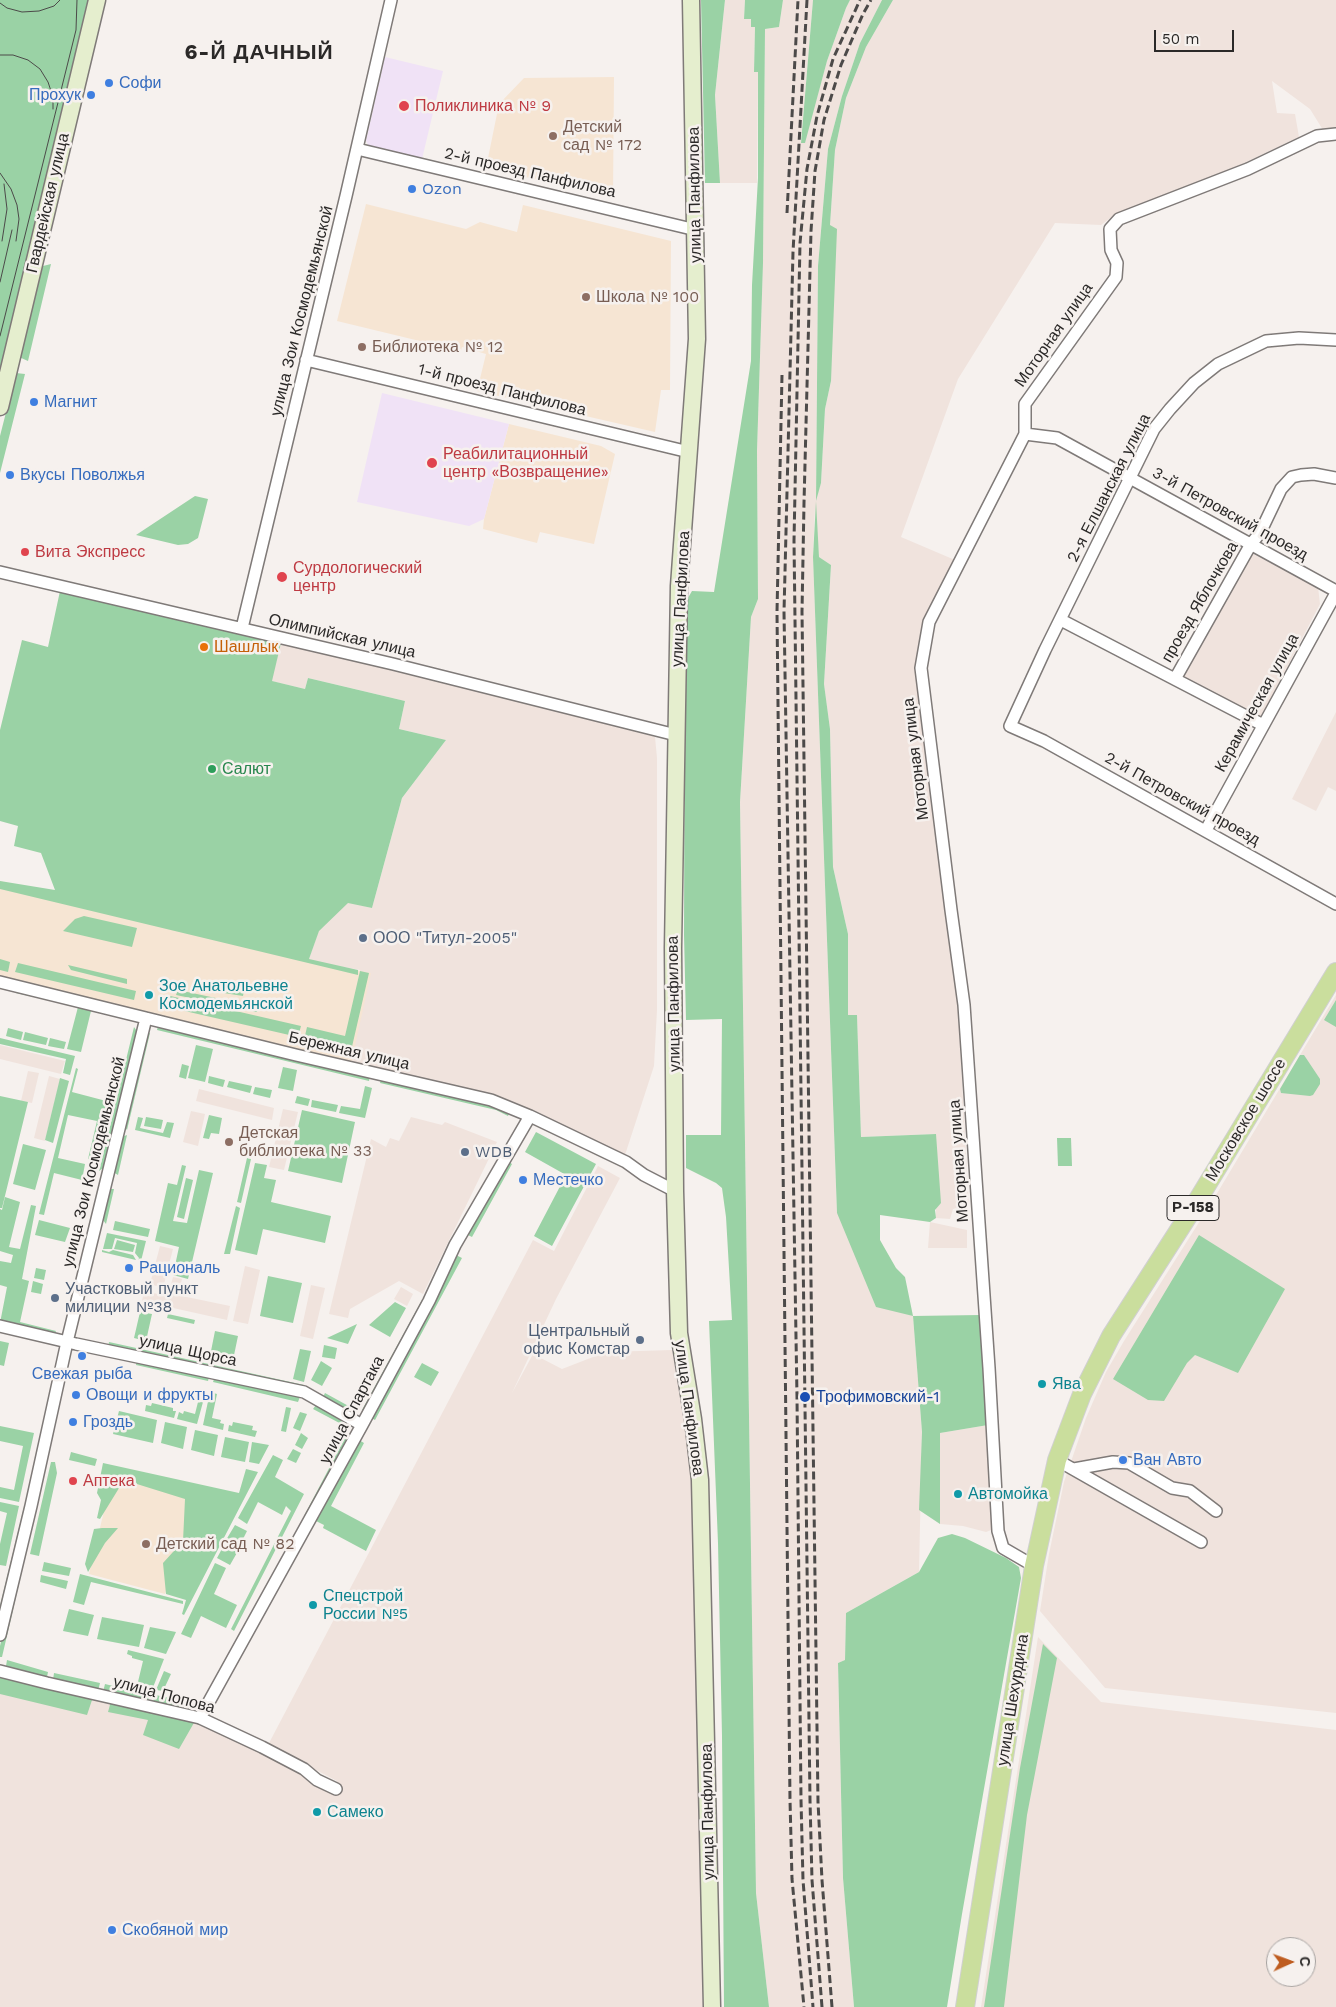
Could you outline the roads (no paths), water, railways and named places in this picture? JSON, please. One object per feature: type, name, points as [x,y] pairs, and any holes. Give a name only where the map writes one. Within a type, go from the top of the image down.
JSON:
[{"type":"main road","name":"Гвардейская улица","points":[[0,407],[69,116],[96,11],[97,0]]},
{"type":"main road","name":"улица Панфилова","points":[[691,0],[697,339],[679,586],[673,948],[675,1191],[679,1333],[700,1480],[712,2007]]},
{"type":"main road","name":"Московское шоссе","points":[[1081,1399],[1111,1336],[1188,1216],[1336,972]]},
{"type":"main road","name":"улица Шехурдина","points":[[965,2007],[1034,1566],[1057,1460],[1081,1399]]},
{"type":"street","name":"улица Зои Космодемьянской","points":[[242,628],[392,0]]},
{"type":"street","name":"Моторная улица","points":[[1034,1566],[1003,1548],[998,1530],[964,1005],[921,668],[929,622],[1025,434],[1025,404],[1116,276],[1117,263],[1110,250],[1110,229],[1119,219],[1248,168],[1318,136],[1336,134]]},
{"type":"street","name":"2-й проезд Панфилова","points":[[357,149],[696,230]]},
{"type":"street","name":"2-я Елшанская улица","points":[[1010,726],[1154,429],[1194,383],[1218,364],[1266,341],[1299,338],[1336,340]]},
{"type":"street","name":"1-й проезд Панфилова","points":[[306,360],[689,452]]},
{"type":"street","name":"3-й Петровский проезд","points":[[1025,434],[1057,438],[1336,592]]},
{"type":"street","name":"проезд Яблочкова","points":[[1175,679],[1260,533],[1281,489],[1292,477],[1314,474],[1336,478]]},
{"type":"street","name":"Олимпийская улица","points":[[0,572],[393,664],[676,736]]},
{"type":"street","name":"Керамическая улица","points":[[1206,830],[1336,592]]},
{"type":"street","points":[[1061,620],[1142,664],[1263,725]]},
{"type":"street","name":"2-й Петровский проезд","points":[[1010,726],[1044,741],[1336,904]]},
{"type":"street","name":"Бережная улица","points":[[0,982],[296,1055],[492,1100],[626,1162],[644,1175],[675,1191]]},
{"type":"street","name":"улица Зои Космодемьянской","points":[[0,1635],[67,1342],[146,1018]]},
{"type":"street","name":"улица Спартака","points":[[200,1718],[429,1301],[455,1245],[530,1116]]},
{"type":"street","name":"улица Щорса","points":[[0,1326],[304,1392],[362,1425]]},
{"type":"street","points":[[1057,1460],[1201,1542]]},
{"type":"street","points":[[1074,1469],[1113,1462],[1129,1463],[1172,1488],[1190,1491],[1216,1511]]},
{"type":"street","name":"улица Попова","points":[[0,1670],[47,1683],[200,1718],[262,1747],[304,1769],[318,1780],[336,1789]]},
{"type":"tram line","points":[[0,3],[7,8],[22,12],[39,11],[54,6],[60,0]]},
{"type":"tram line","points":[[0,336],[76,30],[77,0]]},
{"type":"tram line","points":[[0,55],[13,55],[28,60],[40,69],[48,82],[53,97],[53,109]]},
{"type":"tram line","points":[[0,173],[11,189],[17,205],[19,219],[16,241]]},
{"type":"tram line","points":[[2,241],[7,209],[4,184]]},
{"type":"tram line","points":[[0,282],[12,230]]},
{"type":"railway","points":[[787,213],[798,0]]},
{"type":"railway","points":[[807,0],[793,252],[784,612],[797,1397],[801,1800],[803,1880],[813,2007]]},
{"type":"railway","points":[[822,2007],[812,1880],[810,1800],[794,541],[800,243],[807,169],[817,116],[833,59],[860,0]]},
{"type":"railway","points":[[832,2007],[818,1802],[802,612],[804,503],[811,231],[815,171],[824,120],[841,65],[871,0]]},
{"type":"railway","points":[[782,375],[777,612],[790,1800],[792,1879],[804,2007]]},
{"type":"place","name":"Софи","points":[[109,83]]},
{"type":"place","name":"Прохук","points":[[91,95]]},
{"type":"place","name":"Поликлиника № 9","points":[[404,106]]},
{"type":"place","name":"Детский сад № 172","points":[[553,136]]},
{"type":"place","name":"Ozon","points":[[412,189]]},
{"type":"place","name":"Школа № 100","points":[[586,297]]},
{"type":"place","name":"Библиотека № 12","points":[[362,347]]},
{"type":"place","name":"Магнит","points":[[34,402]]},
{"type":"place","name":"Реабилитационный центр «Возвращение»","points":[[432,463]]},
{"type":"place","name":"Вкусы Поволжья","points":[[10,475]]},
{"type":"place","name":"Вита Экспресс","points":[[25,552]]},
{"type":"place","name":"Сурдологический центр","points":[[282,577]]},
{"type":"place","name":"Шашлык","points":[[204,647]]},
{"type":"place","name":"Салют","points":[[212,769]]},
{"type":"place","name":"ООО \"Титул-2005\"","points":[[363,938]]},
{"type":"place","name":"Зое Анатольевне Космодемьянской","points":[[149,995]]},
{"type":"place","name":"Детская библиотека № 33","points":[[229,1142]]},
{"type":"place","name":"WDB","points":[[465,1152]]},
{"type":"place","name":"Местечко","points":[[523,1180]]},
{"type":"place","name":"Рациональ","points":[[129,1268]]},
{"type":"place","name":"Участковый пункт милиции №38","points":[[55,1298]]},
{"type":"place","name":"Центральный офис Комстар","points":[[640,1340]]},
{"type":"place","name":"Свежая рыба","points":[[82,1356]]},
{"type":"place","name":"Ява","points":[[1042,1384]]},
{"type":"place","name":"Овощи и фрукты","points":[[76,1395]]},
{"type":"place","name":"Трофимовский-1","points":[[805,1397]]},
{"type":"place","name":"Гроздь","points":[[73,1422]]},
{"type":"place","name":"Ван Авто","points":[[1123,1460]]},
{"type":"place","name":"Аптека","points":[[73,1481]]},
{"type":"place","name":"Автомойка","points":[[958,1494]]},
{"type":"place","name":"Детский сад № 82","points":[[146,1544]]},
{"type":"place","name":"Спецстрой России №5","points":[[313,1605]]},
{"type":"place","name":"Самеко","points":[[317,1812]]},
{"type":"place","name":"Скобяной мир","points":[[112,1930]]},
{"type":"district","name":"6-Й ДАЧНЫЙ","points":[[259,53]]}]
